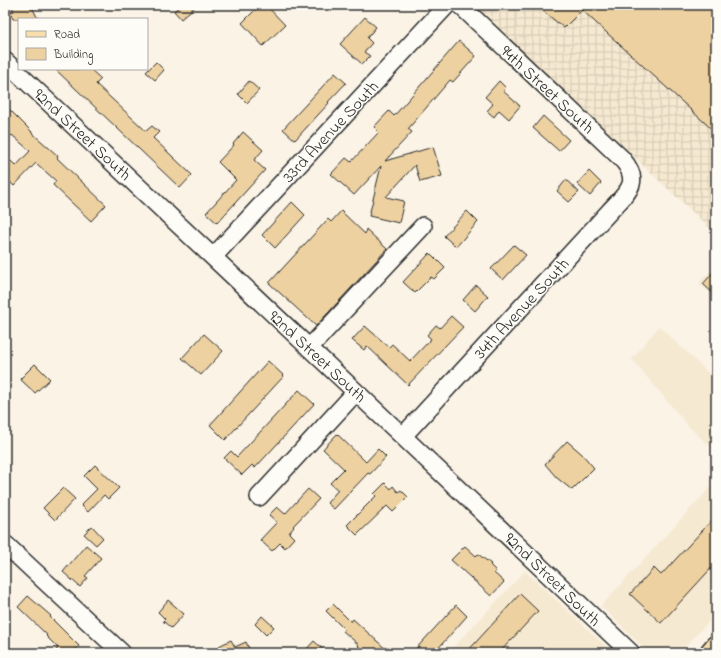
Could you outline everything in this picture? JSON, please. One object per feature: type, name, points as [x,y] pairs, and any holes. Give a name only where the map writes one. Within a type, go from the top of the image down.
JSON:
[{"type":"main road","points":[[711,653],[716,647]]},
{"type":"street","name":"33rd Avenue South","points":[[213,257],[447,5]]},
{"type":"street","name":"94th Street South","points":[[460,5],[622,159],[629,168],[632,176]]},
{"type":"street","name":"92nd Street South","points":[[5,61],[631,653]]},
{"type":"street","name":"34th Avenue South","points":[[403,436],[624,196],[631,185],[632,176]]},
{"type":"street","points":[[309,348],[423,226]]},
{"type":"street","points":[[258,497],[356,392]]},
{"type":"street","points":[[5,544],[122,653]]},
{"type":"shaded area","points":[[472,5],[716,5],[716,234],[666,187]]},
{"type":"shaded area","points":[[716,265],[716,299],[699,283]]},
{"type":"shaded area","points":[[659,326],[716,380],[716,452],[688,426],[632,359]]},
{"type":"shaded area","points":[[716,481],[716,614],[679,653],[649,653],[601,606]]},
{"type":"shaded area","points":[[525,571],[613,653],[448,653]]},
{"type":"building","points":[[11,5],[31,5],[38,18],[13,19],[10,12],[14,11]]},
{"type":"building","points":[[181,5],[197,5],[181,19],[174,11]]},
{"type":"building","points":[[260,5],[266,5],[285,25],[263,46],[242,23]]},
{"type":"building","points":[[547,5],[716,5],[716,133],[582,10],[564,28],[542,10]]},
{"type":"building","points":[[365,17],[376,27],[367,38],[372,43],[364,52],[370,56],[362,64],[340,44]]},
{"type":"building","points":[[459,41],[476,56],[453,82],[450,80],[408,129],[412,132],[385,161],[433,147],[442,176],[420,182],[415,165],[386,197],[404,201],[399,223],[369,216],[381,166],[354,195],[331,174],[346,158],[351,162],[379,132],[374,127],[389,111],[394,116]]},
{"type":"building","points":[[156,62],[164,70],[155,80],[146,72]]},
{"type":"building","points":[[56,70],[91,70],[101,79],[96,84],[146,131],[152,126],[159,132],[153,138],[192,175],[180,188]]},
{"type":"building","points":[[335,73],[346,83],[295,140],[283,129]]},
{"type":"building","points":[[249,81],[259,90],[247,103],[238,94]]},
{"type":"building","points":[[499,81],[506,88],[503,91],[520,106],[509,119],[499,110],[494,117],[487,111],[493,104],[485,97]]},
{"type":"building","points":[[5,105],[106,205],[91,221],[53,185],[56,181],[36,163],[14,186],[5,177],[5,167],[11,161],[16,166],[30,151],[12,135],[10,137],[5,133]]},
{"type":"building","points":[[543,116],[569,140],[559,151],[533,128]]},
{"type":"building","points":[[243,132],[263,150],[254,160],[265,170],[217,223],[206,213],[236,180],[218,162],[234,145],[233,144]]},
{"type":"building","points":[[589,171],[601,183],[590,196],[577,184]]},
{"type":"building","points":[[566,180],[579,192],[569,202],[557,191]]},
{"type":"building","points":[[292,202],[305,215],[275,248],[262,235]]},
{"type":"building","points":[[341,211],[365,234],[366,229],[387,249],[316,326],[269,283],[328,219],[331,222]]},
{"type":"building","points":[[467,211],[478,222],[456,247],[444,236]]},
{"type":"building","points":[[514,245],[526,255],[503,280],[491,269]]},
{"type":"building","points":[[430,253],[445,268],[434,279],[431,277],[415,293],[403,282]]},
{"type":"building","points":[[716,269],[716,296],[703,284]]},
{"type":"building","points":[[476,285],[488,296],[475,311],[463,300]]},
{"type":"building","points":[[451,316],[463,327],[408,385],[367,346],[364,350],[352,340],[365,326],[389,347],[392,344],[410,361],[431,339],[427,335],[436,325],[440,328]]},
{"type":"building","points":[[204,334],[223,351],[201,375],[182,358]]},
{"type":"building","points":[[268,361],[284,376],[225,440],[210,425]]},
{"type":"building","points":[[35,364],[50,379],[35,393],[20,379]]},
{"type":"building","points":[[299,390],[314,404],[255,468],[252,465],[242,475],[224,458],[231,451],[237,457]]},
{"type":"building","points":[[337,434],[366,462],[378,449],[386,457],[370,474],[368,473],[334,509],[327,503],[338,490],[330,483],[344,469],[323,449]]},
{"type":"building","points":[[567,441],[582,454],[594,468],[572,490],[557,478],[545,464]]},
{"type":"building","points":[[95,465],[119,488],[108,499],[104,495],[88,512],[81,505],[97,489],[84,476]]},
{"type":"building","points":[[385,483],[391,489],[393,486],[398,492],[401,490],[408,497],[393,512],[387,506],[357,535],[347,525],[376,496],[374,494]]},
{"type":"building","points":[[63,488],[75,499],[55,520],[43,508]]},
{"type":"building","points":[[308,489],[319,499],[293,526],[294,527],[289,533],[294,538],[285,548],[280,543],[272,551],[260,540],[277,522],[269,515],[277,507],[285,514]]},
{"type":"building","points":[[716,516],[716,563],[661,623],[630,594],[654,568],[661,575]]},
{"type":"building","points":[[92,526],[103,538],[96,545],[84,534]]},
{"type":"building","points":[[86,545],[101,558],[85,576],[88,578],[80,587],[63,572]]},
{"type":"building","points":[[465,546],[476,556],[478,554],[491,564],[490,565],[496,571],[494,573],[504,582],[491,596],[451,560]]},
{"type":"building","points":[[520,594],[538,611],[499,653],[466,653]]},
{"type":"building","points":[[28,596],[51,616],[50,617],[79,646],[73,653],[53,653],[58,648],[46,636],[47,635],[18,607]]},
{"type":"building","points":[[168,600],[184,614],[171,628],[163,621],[165,619],[158,612]]},
{"type":"building","points":[[333,604],[351,622],[353,619],[390,653],[366,653],[343,631],[344,629],[326,611]]},
{"type":"building","points":[[456,605],[467,616],[434,653],[412,653]]},
{"type":"building","points":[[262,616],[274,627],[266,635],[255,624]]},
{"type":"building","points":[[231,640],[235,647],[246,642],[251,653],[222,653],[219,646]]},
{"type":"building","points":[[314,641],[327,653],[303,653]]}]
